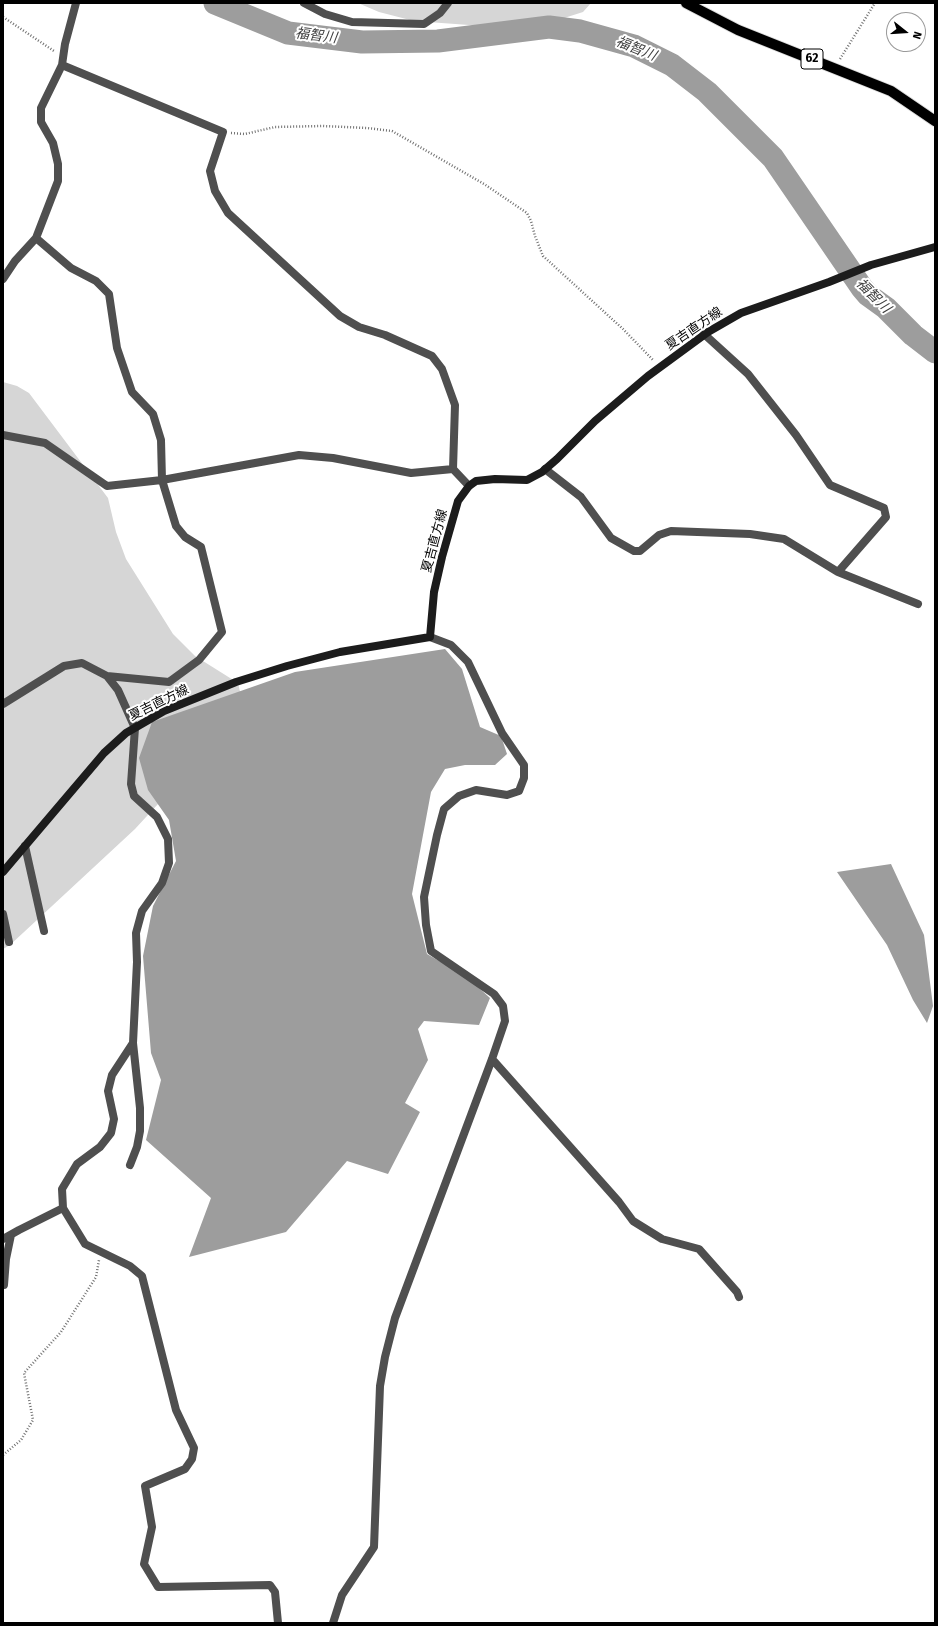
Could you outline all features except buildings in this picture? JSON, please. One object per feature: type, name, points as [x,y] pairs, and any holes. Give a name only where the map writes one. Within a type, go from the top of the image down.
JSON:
[{"type":"main road","name":"62","points":[[686,3],[738,30],[834,67],[890,91],[935,121]]},
{"type":"main road","name":"夏吉直方線","points":[[3,872],[104,753],[126,733],[164,711],[236,682],[287,666],[340,652],[430,637],[434,592],[458,501],[469,486],[476,481],[495,478],[527,480],[546,469],[594,421],[660,367],[704,334],[741,313],[872,265],[935,247]]},
{"type":"street","points":[[3,279],[15,261],[36,238],[58,181],[58,164],[53,143],[41,122],[41,108],[62,61],[76,3]]},
{"type":"street","points":[[304,3],[325,14],[352,22],[424,24],[440,13],[448,3]]},
{"type":"street","points":[[62,61],[223,132],[210,171],[215,191],[228,212],[340,316],[359,327],[385,335],[432,356],[442,369],[455,405],[453,469],[469,486]]},
{"type":"street","points":[[3,704],[64,666],[82,663],[107,676],[169,682],[199,660],[222,632],[201,547],[185,537],[176,526],[162,480],[161,440],[153,414],[132,392],[117,348],[108,294],[96,281],[71,268],[36,238]]},
{"type":"street","points":[[704,334],[748,374],[796,436],[830,485],[884,508],[886,517],[838,572]]},
{"type":"street","points":[[3,435],[45,444],[107,486],[162,480],[299,455],[333,458],[412,473],[453,469]]},
{"type":"street","points":[[546,469],[581,497],[611,538],[634,551],[640,551],[659,535],[672,531],[750,534],[784,539],[838,572],[918,604]]},
{"type":"street","points":[[333,1623],[342,1595],[374,1547],[380,1386],[385,1357],[395,1318],[505,1021],[502,1006],[494,994],[431,951],[426,925],[424,898],[437,835],[444,810],[459,796],[476,790],[507,795],[518,791],[524,778],[524,764],[502,733],[468,662],[451,645],[430,637]]},
{"type":"street","points":[[107,676],[118,690],[135,728],[131,784],[134,796],[157,817],[168,838],[169,863],[162,883],[142,911],[136,933],[137,962],[133,1043],[140,1108],[140,1131],[137,1146],[130,1165]]},
{"type":"street","points":[[25,846],[44,931]]},
{"type":"street","points":[[3,914],[9,942]]},
{"type":"street","points":[[133,1043],[112,1075],[108,1091],[114,1119],[111,1133],[100,1147],[77,1164],[62,1189],[63,1208],[84,1244],[130,1266],[142,1276],[176,1410],[194,1448],[192,1459],[185,1469],[145,1486],[152,1528],[144,1564],[158,1587],[270,1585],[274,1592],[278,1623]]},
{"type":"street","points":[[492,1059],[619,1202],[633,1220],[662,1239],[699,1249],[737,1292],[739,1297]]},
{"type":"street","points":[[3,1239],[63,1208]]},
{"type":"street","points":[[4,1285],[6,1259],[11,1235]]},
{"type":"path","points":[[834,67],[875,3]]},
{"type":"path","points":[[3,17],[62,61]]},
{"type":"path","points":[[223,132],[245,134],[275,127],[323,126],[392,131],[484,184],[527,213],[543,256],[623,329],[660,367]]},
{"type":"path","points":[[3,1455],[21,1440],[33,1420],[24,1373],[61,1332],[96,1277],[101,1252]]},
{"type":"shaded area","points":[[358,3],[591,3],[583,12],[561,19],[518,25],[469,25],[414,21],[379,12]]},
{"type":"shaded area","points":[[3,382],[17,386],[29,393],[108,498],[116,532],[126,559],[173,634],[195,656],[238,683],[241,696],[204,754],[135,829],[10,945],[3,949]]},
{"type":"shaded area","points":[[445,649],[462,669],[480,727],[501,736],[507,754],[495,765],[465,765],[445,769],[431,792],[412,894],[427,954],[467,977],[490,998],[479,1025],[424,1021],[418,1029],[428,1060],[405,1103],[420,1112],[388,1174],[347,1161],[286,1232],[189,1257],[211,1198],[146,1140],[161,1080],[151,1053],[143,956],[153,906],[176,861],[169,820],[148,790],[139,758],[152,722],[295,672]]},
{"type":"shaded area","points":[[891,864],[924,935],[933,1006],[927,1023],[913,1000],[887,945],[837,872]]},
{"type":"waterway","name":"福智川","points":[[215,3],[288,33],[362,42],[438,41],[549,27],[580,31],[634,46],[672,65],[707,92],[773,158],[862,288],[868,295],[886,308],[913,335],[935,352]]}]
